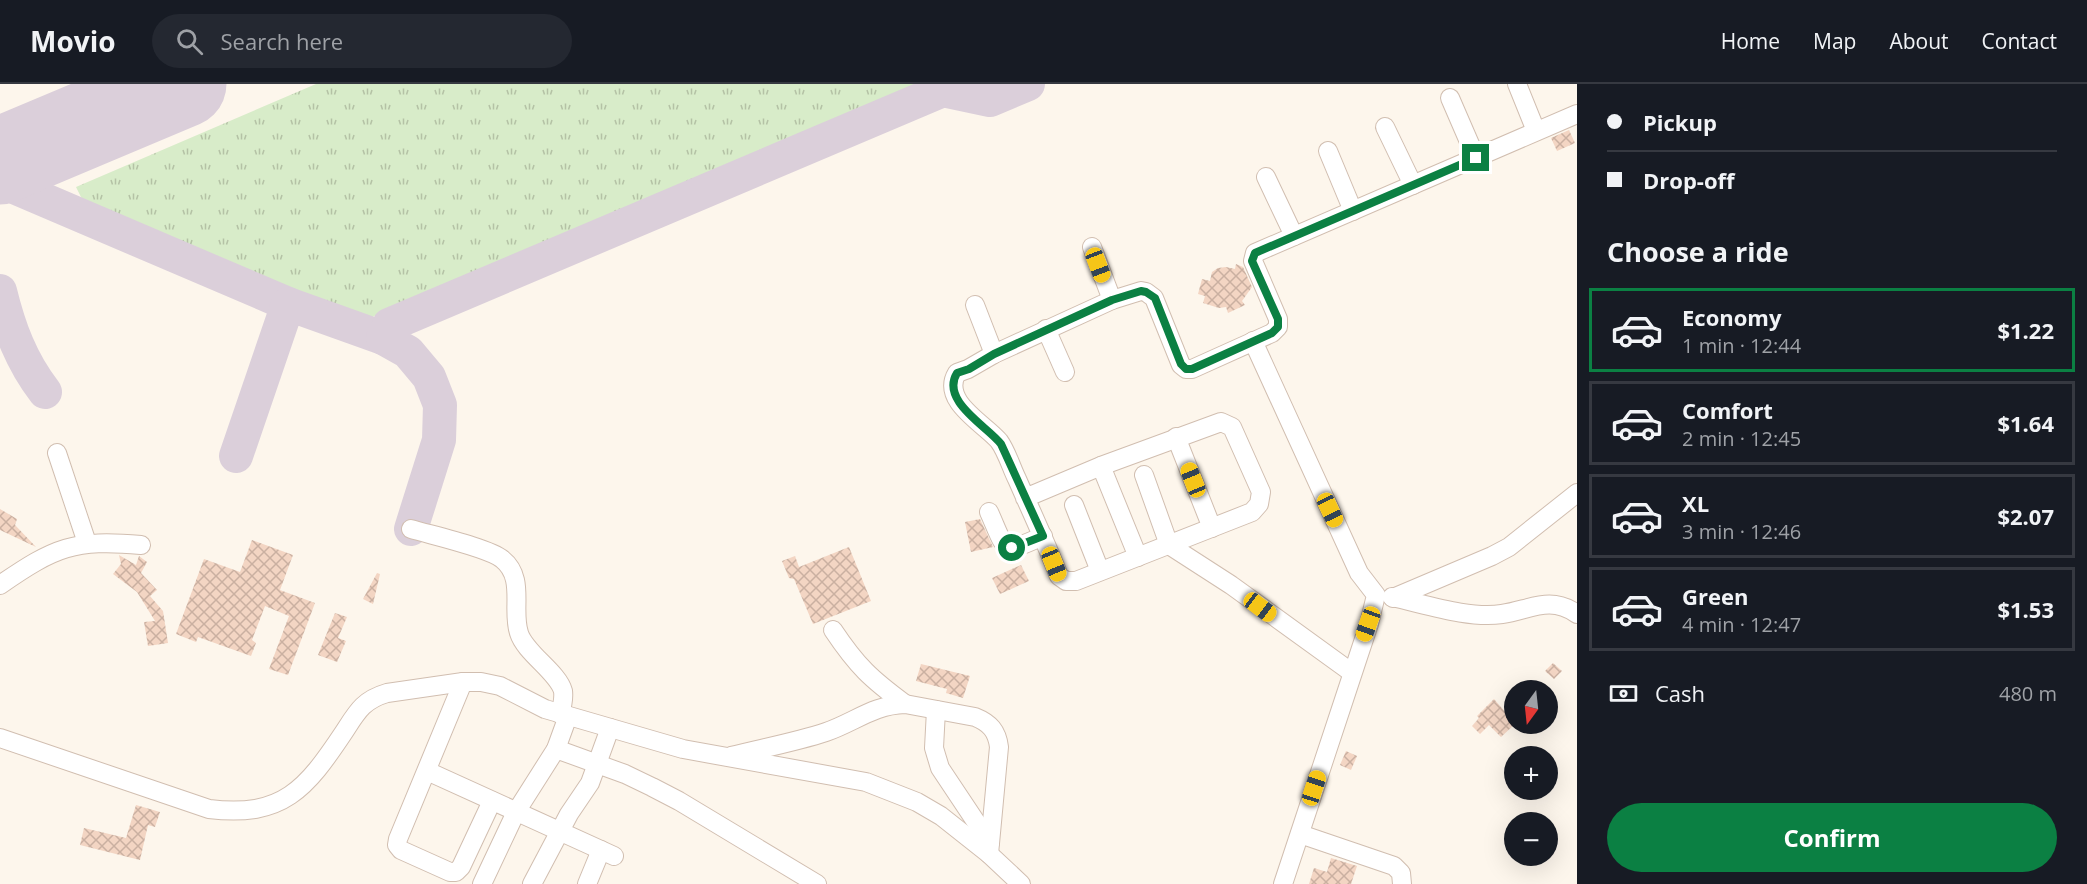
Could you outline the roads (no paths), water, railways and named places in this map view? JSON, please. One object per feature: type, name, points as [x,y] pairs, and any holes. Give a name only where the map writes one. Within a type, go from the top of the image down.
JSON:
[{"type":"street","points":[[1517,84],[1536,131]]},
{"type":"street","points":[[1450,98],[1476,158]]},
{"type":"street","points":[[1025,498],[1217,422],[1229,424],[1232,427],[1261,492],[1259,504],[1252,512],[1076,581],[1066,581],[1059,576],[1001,444],[969,415],[953,387],[957,373],[1046,329],[1112,300],[1141,291],[1155,298],[1181,364],[1186,369],[1192,369],[1276,331],[1279,323],[1252,261],[1253,255],[1577,114]]},
{"type":"street","points":[[1385,127],[1413,185]]},
{"type":"street","points":[[1328,151],[1353,211]]},
{"type":"street","points":[[1266,177],[1294,236]]},
{"type":"street","points":[[1092,247],[1112,300]]},
{"type":"street","points":[[975,304],[994,354]]},
{"type":"street","points":[[1046,329],[1065,372]]},
{"type":"street","points":[[1253,341],[1359,573],[1384,596],[1485,615],[1502,614],[1535,605],[1554,605],[1577,614]]},
{"type":"street","points":[[1176,438],[1212,528]]},
{"type":"street","points":[[57,453],[87,543]]},
{"type":"street","points":[[1101,466],[1138,557]]},
{"type":"street","points":[[1144,475],[1169,545],[1231,585],[1351,672]]},
{"type":"street","points":[[1273,884],[1286,876],[1351,672],[1368,624],[1384,596],[1492,556],[1509,547],[1577,493]]},
{"type":"street","points":[[1074,505],[1100,572]]},
{"type":"street","points":[[989,512],[1002,542],[1009,548],[1017,548],[1043,536]]},
{"type":"street","points":[[411,529],[494,554],[509,567],[516,585],[519,633],[526,645],[562,688],[564,715],[556,749],[516,812],[482,884]]},
{"type":"street","points":[[0,585],[40,558],[55,551],[87,543],[141,545]]},
{"type":"street","points":[[833,630],[869,677],[905,704]]},
{"type":"street","points":[[463,682],[397,842],[402,850],[450,872],[456,872],[461,867],[492,801]]},
{"type":"street","points":[[0,738],[209,809],[234,812],[282,801],[302,787],[319,769],[359,709],[367,702],[387,693],[463,682],[482,682],[500,686],[538,706],[564,715],[683,749],[724,758],[838,776],[892,790],[942,816],[989,848]]},
{"type":"street","points":[[724,758],[821,733],[882,706],[905,704],[975,717],[985,721],[998,736],[999,747],[989,848]]},
{"type":"street","points":[[936,710],[934,748],[940,768],[989,848],[1021,884]]},
{"type":"street","points":[[532,884],[569,814],[585,791],[610,728]]},
{"type":"street","points":[[556,749],[625,774],[679,801],[817,884]]},
{"type":"street","points":[[427,771],[608,853],[587,884]]},
{"type":"street","points":[[1300,834],[1394,866],[1401,873],[1402,884]]}]
